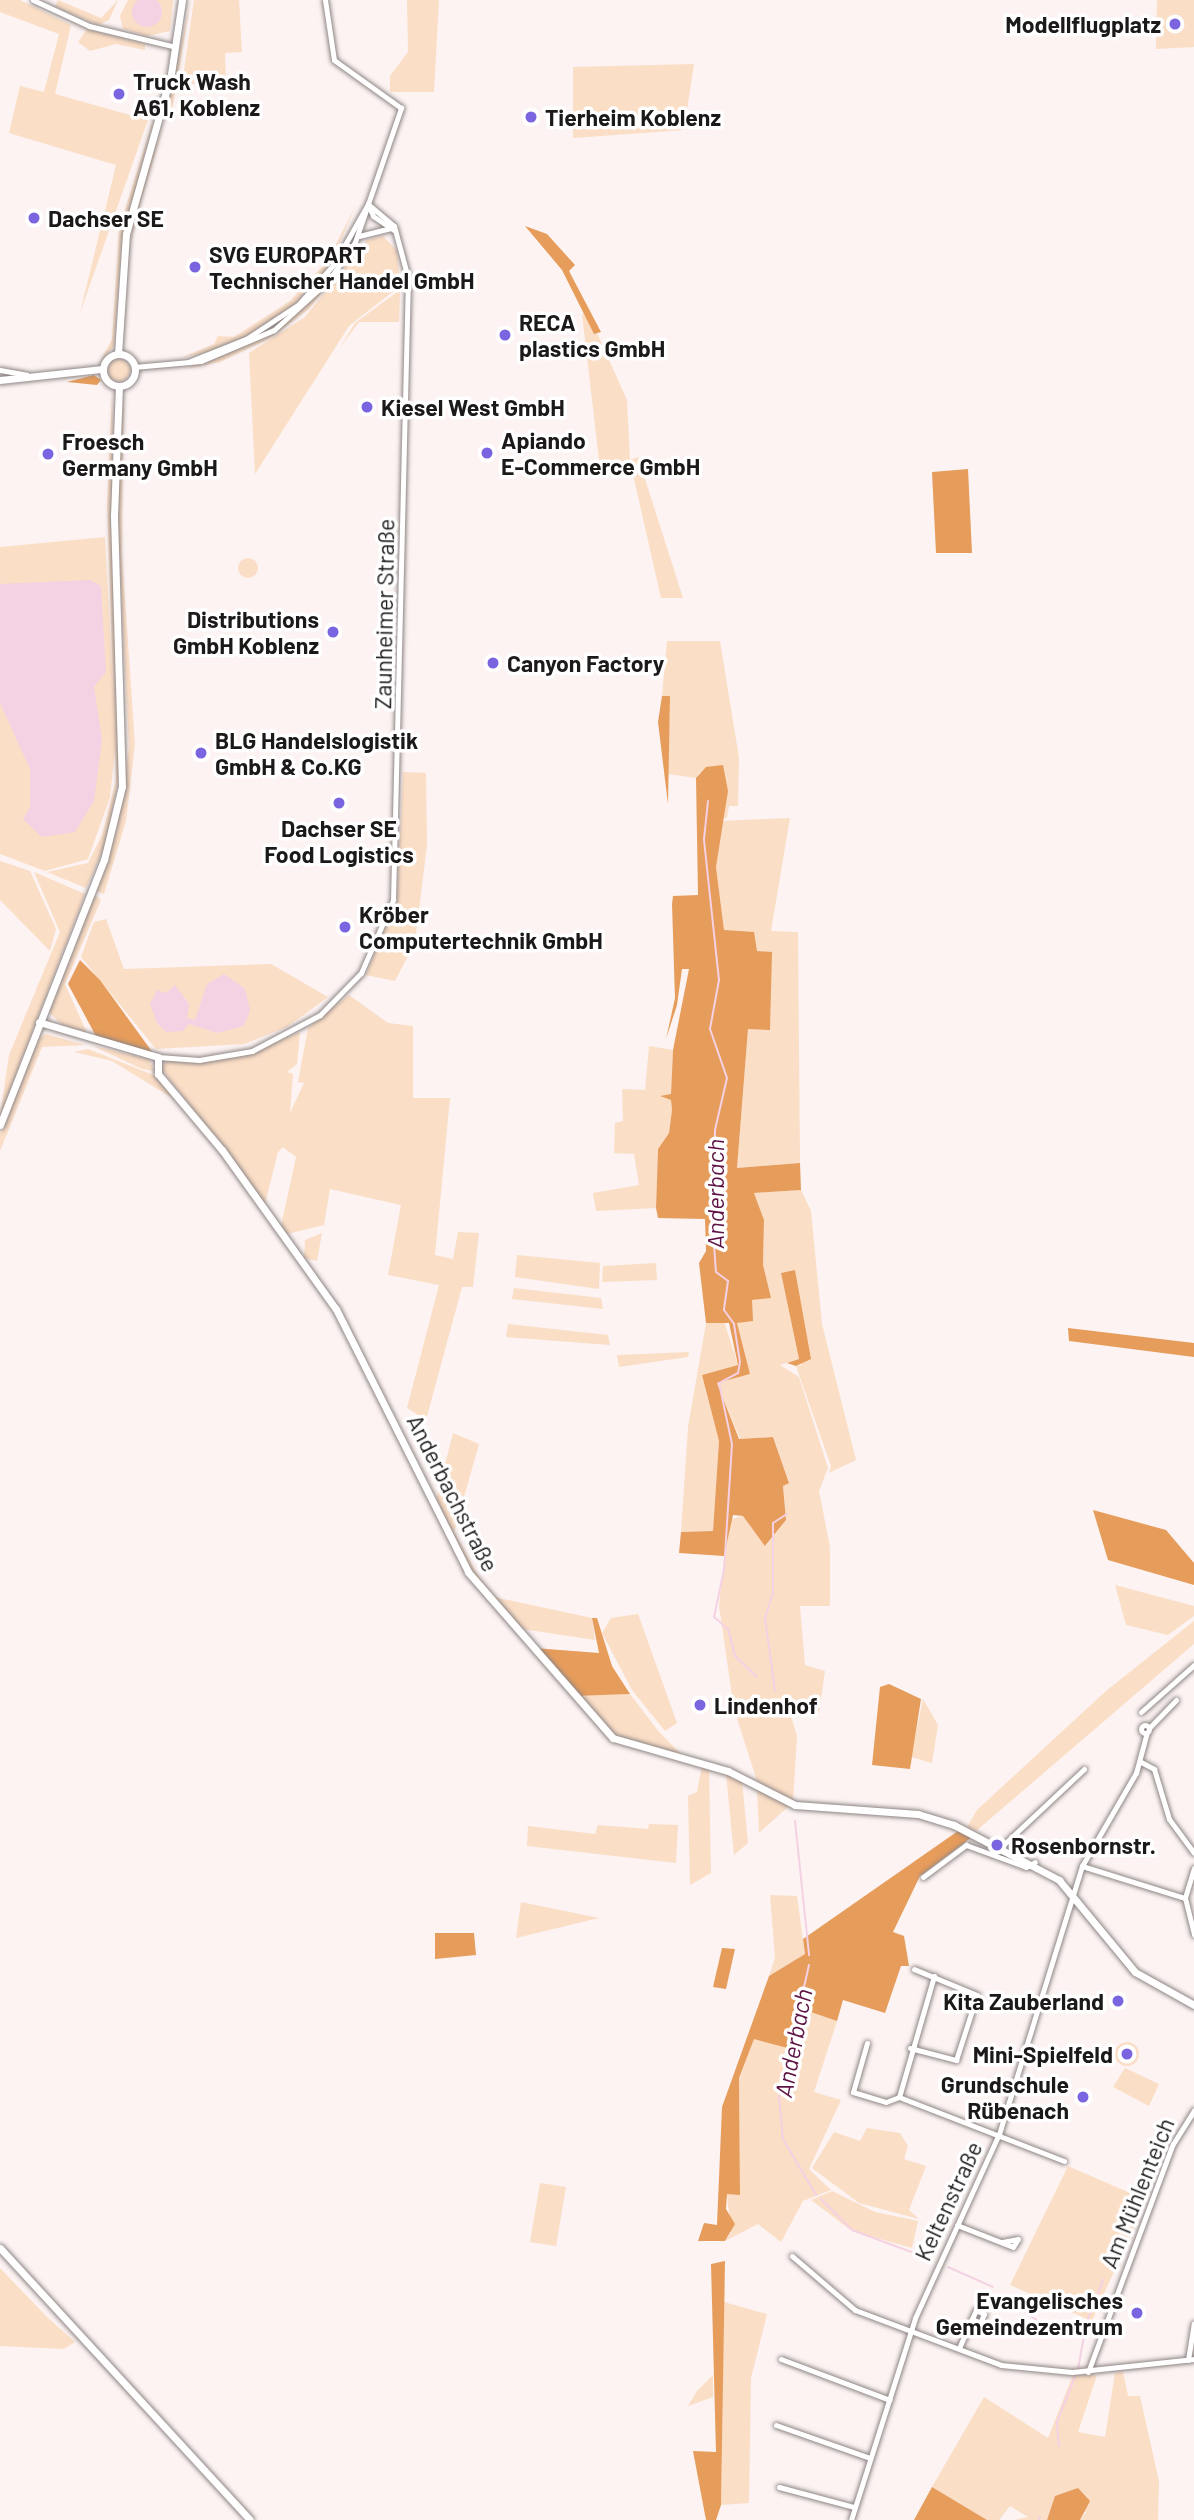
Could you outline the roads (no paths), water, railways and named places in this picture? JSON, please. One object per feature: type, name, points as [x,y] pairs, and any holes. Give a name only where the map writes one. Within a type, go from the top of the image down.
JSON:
[{"type":"main road","points":[[0,380],[102,369],[118,354],[128,220],[163,105],[176,47],[182,0]]},
{"type":"main road","points":[[102,369],[107,381],[119,386],[131,380],[134,367],[118,354]]},
{"type":"main road","points":[[0,1125],[104,860],[122,786],[114,516],[119,386]]},
{"type":"main road","name":"Zaunheimer Straße","points":[[39,1022],[158,1058]]},
{"type":"main road","name":"Anderbachstraße","points":[[158,1058],[158,1074],[222,1150],[336,1309],[468,1572],[601,1727],[627,1746],[728,1771],[795,1805],[918,1814],[954,1825],[1034,1862],[1075,1895],[1135,1972],[1194,2006]]},
{"type":"main road","points":[[0,2248],[250,2520]]},
{"type":"street","points":[[33,0],[89,26],[176,47]]},
{"type":"street","points":[[134,367],[188,362],[245,346],[286,322],[324,287],[356,238],[401,107],[334,60],[325,0]]},
{"type":"street","points":[[367,207],[394,230]]},
{"type":"street","points":[[188,362],[246,339],[299,304],[331,269],[367,207]]},
{"type":"street","points":[[356,238],[372,228],[394,230]]},
{"type":"street","name":"Zaunheimer Straße","points":[[158,1058],[236,1055],[311,1021],[361,973],[390,910],[398,851],[409,287],[394,230]]},
{"type":"street","points":[[0,370],[34,377]]},
{"type":"street","points":[[1141,1712],[1194,1665]]},
{"type":"street","name":"Keltenstraße","points":[[851,2520],[915,2333],[915,2318],[999,2134],[1082,1866],[1141,1762],[1148,1730],[1177,1700]]},
{"type":"street","points":[[1141,1762],[1154,1769],[1169,1819],[1194,1853]]},
{"type":"street","points":[[1002,1847],[1084,1769]]},
{"type":"street","points":[[923,1877],[960,1846],[1027,1867],[1034,1862]]},
{"type":"street","points":[[1082,1866],[1185,1898]]},
{"type":"street","points":[[1194,1868],[1185,1898],[1194,1935]]},
{"type":"street","points":[[910,2048],[956,2060],[969,2028],[976,1991],[914,1969]]},
{"type":"street","points":[[899,2097],[910,2048],[934,1976]]},
{"type":"street","points":[[867,2043],[853,2092],[886,2102],[899,2097],[1064,2161]]},
{"type":"street","name":"Am Mühlenteich","points":[[1085,2372],[1173,2144],[1194,2110]]},
{"type":"street","points":[[957,2225],[1002,2242]]},
{"type":"street","points":[[792,2256],[838,2300],[915,2333],[1012,2368],[1085,2372],[1191,2360],[1194,2323]]},
{"type":"street","points":[[959,2348],[972,2319]]},
{"type":"street","points":[[781,2360],[890,2400]]},
{"type":"street","points":[[776,2425],[870,2458]]},
{"type":"street","points":[[779,2487],[854,2507]]},
{"type":"waterway","name":"Anderbach","points":[[708,801],[704,840],[719,980],[710,1029],[727,1078],[715,1130],[714,1244],[716,1272],[728,1281],[724,1310],[734,1324],[740,1362],[738,1373],[719,1383],[732,1444],[724,1570],[714,1617],[728,1629],[735,1656],[757,1677]]},
{"type":"waterway","points":[[775,1691],[765,1618],[773,1593],[773,1523],[787,1514]]},
{"type":"waterway","name":"Anderbach","points":[[795,1821],[809,1955]]},
{"type":"waterway","name":"Anderbach","points":[[809,1965],[779,2097],[783,2139],[816,2195]]},
{"type":"waterway","name":"Anderbach","points":[[821,2199],[852,2230],[933,2260]]},
{"type":"waterway","name":"Anderbach","points":[[948,2267],[993,2287]]},
{"type":"waterway","points":[[1088,2319],[1103,2280]]},
{"type":"waterway","name":"Anderbach","points":[[1006,2299],[1045,2326],[1085,2327]]},
{"type":"waterway","points":[[1078,2369],[1086,2325]]},
{"type":"waterway","points":[[1059,2446],[1057,2422],[1076,2374]]},
{"type":"place","name":"Modellflugplatz","points":[[1175,24]]},
{"type":"place","name":"Truck Wash A61, Koblenz","points":[[119,94]]},
{"type":"place","name":"Tierheim Koblenz","points":[[531,117]]},
{"type":"place","name":"Dachser SE","points":[[34,218]]},
{"type":"place","name":"SVG EUROPART Technischer Handel GmbH","points":[[195,267]]},
{"type":"place","name":"RECA plastics GmbH","points":[[505,335]]},
{"type":"place","name":"Kiesel West GmbH","points":[[367,407]]},
{"type":"place","name":"Apiando E-Commerce GmbH","points":[[487,453]]},
{"type":"place","name":"Froesch Germany GmbH","points":[[48,454]]},
{"type":"place","name":"Distributions GmbH Koblenz","points":[[333,632]]},
{"type":"place","name":"Canyon Factory","points":[[493,663]]},
{"type":"place","name":"BLG Handelslogistik GmbH & Co.KG","points":[[201,753]]},
{"type":"place","name":"Dachser SE Food Logistics","points":[[339,803]]},
{"type":"place","name":"Kröber Computertechnik GmbH","points":[[345,927]]},
{"type":"place","name":"Lindenhof","points":[[700,1705]]},
{"type":"place","name":"Rosenbornstr.","points":[[997,1845]]},
{"type":"place","name":"Kita Zauberland","points":[[1118,2001]]},
{"type":"place","name":"Mini-Spielfeld","points":[[1127,2054]]},
{"type":"place","name":"Grundschule Rübenach","points":[[1083,2097]]},
{"type":"place","name":"Evangelisches Gemeindezentrum","points":[[1137,2313]]}]
